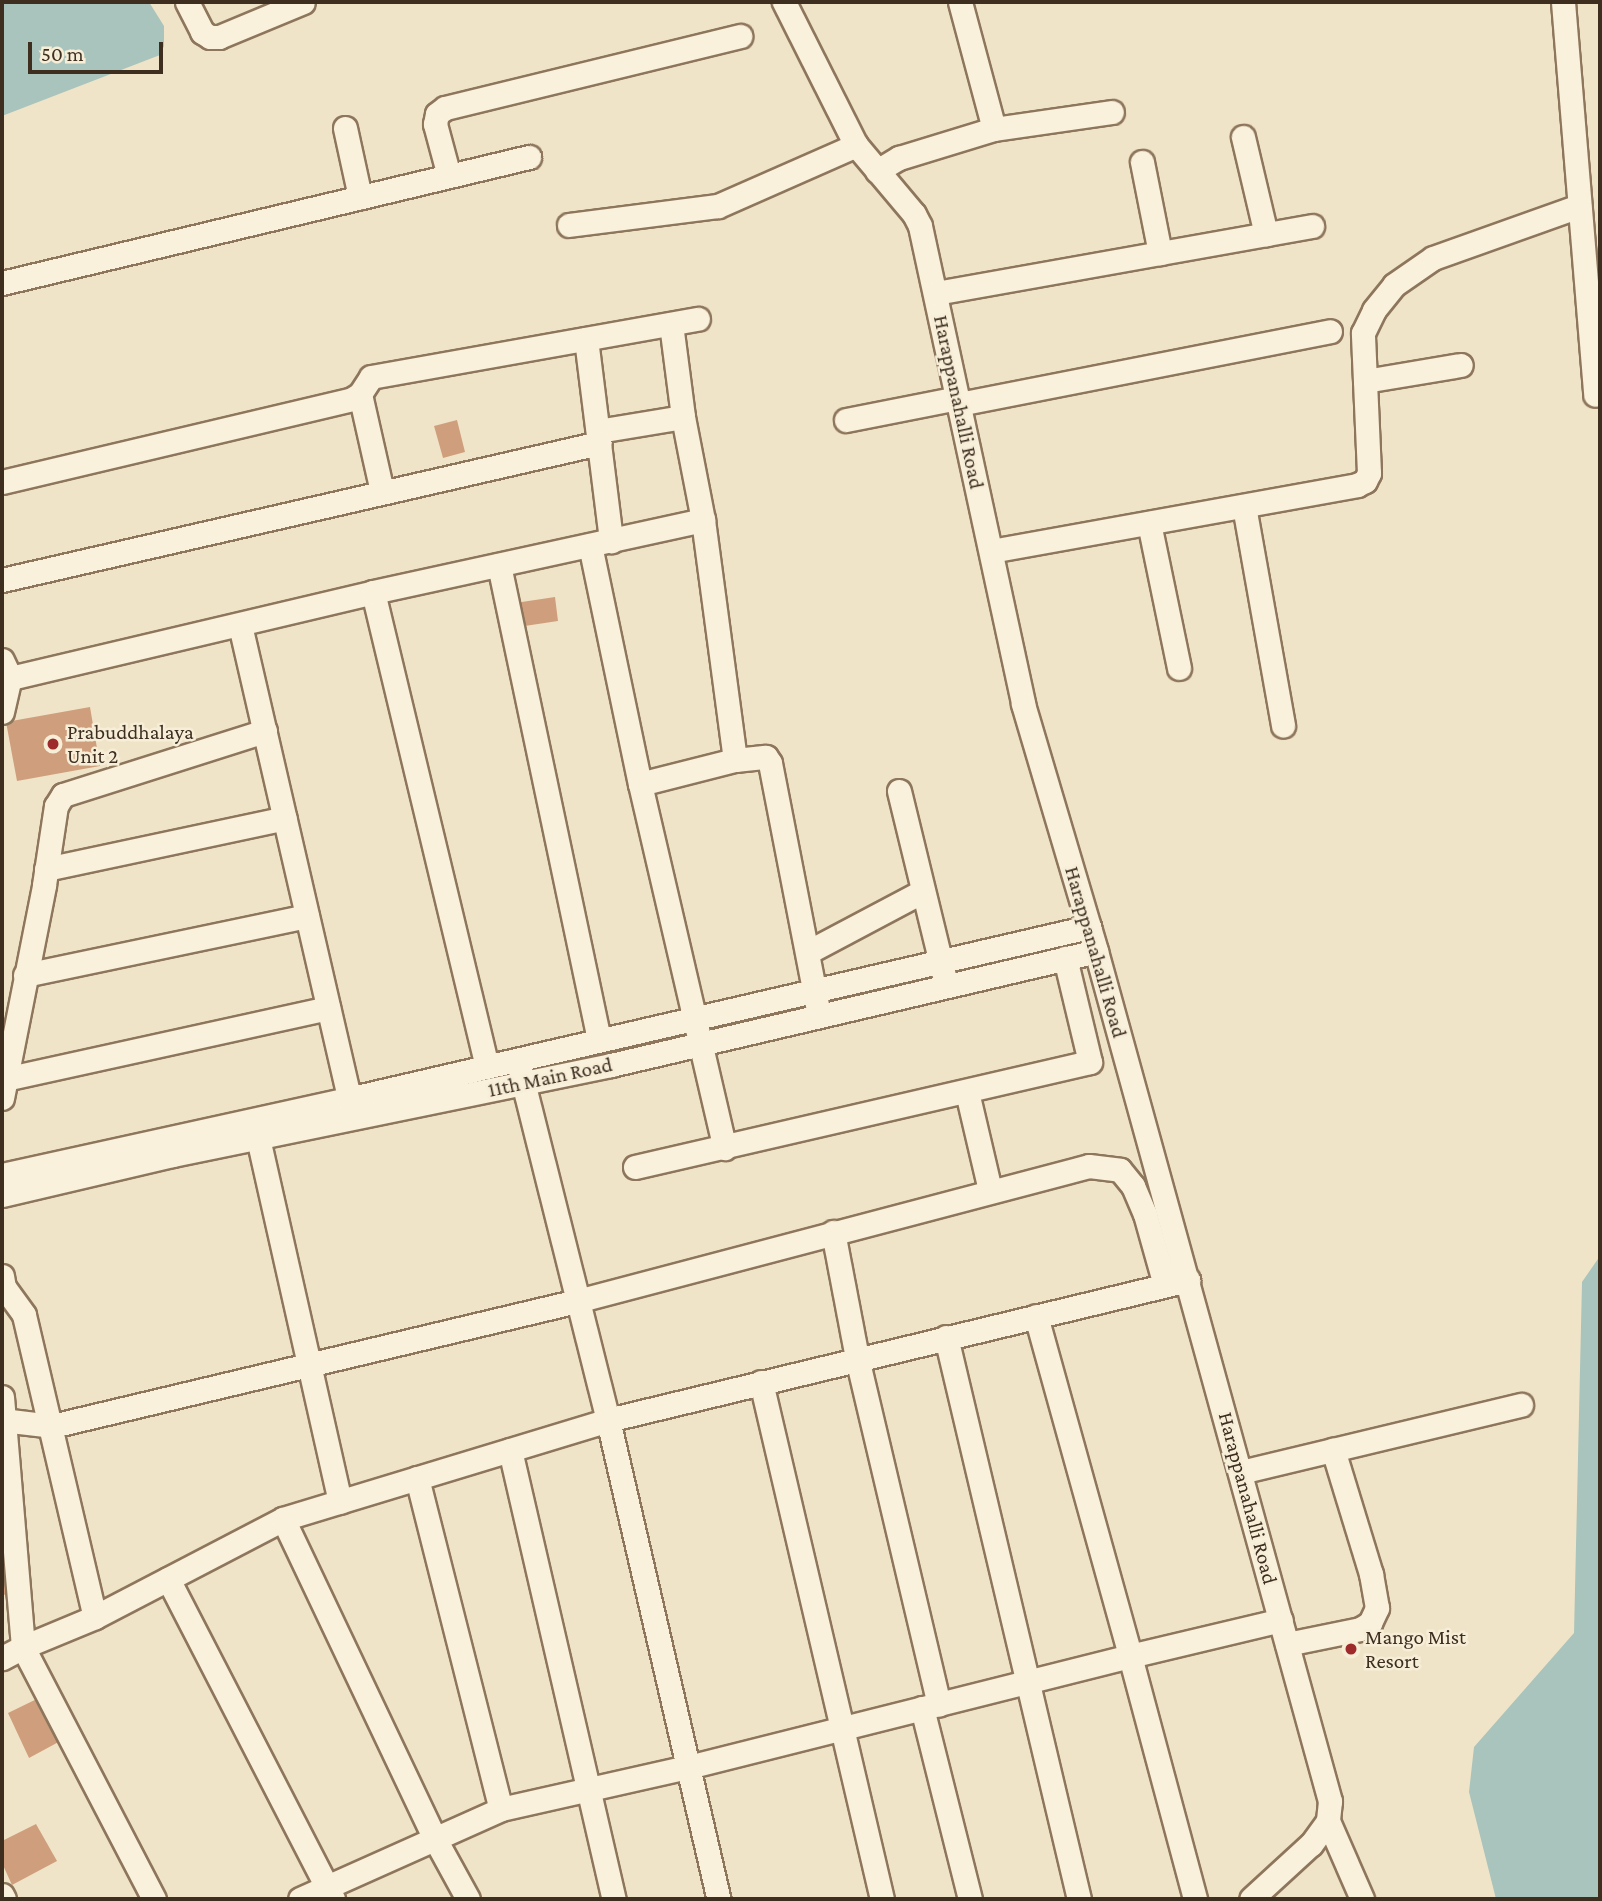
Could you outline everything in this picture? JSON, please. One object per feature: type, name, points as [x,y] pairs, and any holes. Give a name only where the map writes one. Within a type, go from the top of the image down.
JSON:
[{"type":"street","points":[[187,2],[202,32],[211,37],[219,37],[303,2]]},
{"type":"street","name":"Harappanahalli Road","points":[[784,2],[856,145],[914,214],[936,293],[1023,704],[1096,951],[1241,1472],[1330,1801],[1328,1821]]},
{"type":"street","points":[[960,2],[994,129]]},
{"type":"street","points":[[1563,2],[1595,395]]},
{"type":"street","points":[[449,176],[435,124],[437,114],[445,108],[740,36]]},
{"type":"street","points":[[877,171],[899,158],[994,129],[1112,112]]},
{"type":"street","points":[[345,128],[360,197]]},
{"type":"street","points":[[1243,137],[1266,234]]},
{"type":"street","points":[[569,225],[718,206],[856,145]]},
{"type":"street","points":[[2,283],[529,157]]},
{"type":"street","points":[[1142,162],[1160,253]]},
{"type":"street","points":[[990,551],[1357,485],[1366,481],[1369,473],[1363,333],[1374,310],[1394,285],[1433,258],[1579,206]]},
{"type":"street","points":[[936,293],[1312,226]]},
{"type":"street","points":[[2,482],[352,399],[360,394],[371,377],[698,319]]},
{"type":"street","points":[[671,324],[683,417],[703,520],[735,760]]},
{"type":"street","points":[[846,420],[1331,331]]},
{"type":"street","points":[[586,339],[598,437],[601,543],[640,784],[725,1147]]},
{"type":"street","points":[[1365,381],[1461,365]]},
{"type":"street","points":[[360,394],[382,492]]},
{"type":"street","points":[[2,580],[382,492],[683,417]]},
{"type":"street","points":[[1244,506],[1283,726]]},
{"type":"street","points":[[2,712],[4,672],[240,625],[373,592],[703,520]]},
{"type":"street","points":[[1149,523],[1179,668]]},
{"type":"street","points":[[499,565],[599,1040]]},
{"type":"street","points":[[373,592],[487,1067]]},
{"type":"street","points":[[240,625],[351,1109]]},
{"type":"street","points":[[265,731],[63,795],[56,806],[3,1089],[328,1008]]},
{"type":"street","points":[[640,784],[761,755],[770,763],[819,1015]]},
{"type":"street","points":[[900,791],[939,962],[947,985]]},
{"type":"street","points":[[46,869],[285,818]]},
{"type":"street","points":[[807,952],[923,891]]},
{"type":"street","points":[[25,975],[307,916]]},
{"type":"street","name":"11th Main Road","points":[[2,1195],[258,1138],[487,1067],[520,1071],[599,1040],[1089,927]]},
{"type":"street","name":"11th Main Road","points":[[2,1175],[351,1109],[520,1071],[700,1042],[1096,951]]},
{"type":"street","points":[[635,1167],[1090,1062],[1065,958]]},
{"type":"street","points":[[520,1071],[608,1420],[719,1899]]},
{"type":"street","points":[[967,1092],[990,1190]]},
{"type":"street","points":[[258,1138],[340,1502]]},
{"type":"street","points":[[154,1899],[23,1647],[7,1535],[2,1412],[52,1426],[577,1301],[1089,1166],[1120,1170],[1133,1186],[1145,1214],[1165,1285]]},
{"type":"street","points":[[833,1232],[970,1899]]},
{"type":"street","points":[[2,1658],[95,1617],[283,1519],[608,1420],[1188,1280]]},
{"type":"street","points":[[2,1286],[24,1315],[95,1617]]},
{"type":"street","points":[[1036,1316],[1195,1899]]},
{"type":"street","points":[[946,1337],[1079,1899]]},
{"type":"street","points":[[761,1382],[882,1899]]},
{"type":"street","points":[[1241,1472],[1521,1405]]},
{"type":"street","points":[[510,1450],[614,1899]]},
{"type":"street","points":[[1287,1644],[1360,1629],[1370,1623],[1377,1608],[1371,1574],[1333,1450]]},
{"type":"street","points":[[417,1478],[501,1809]]},
{"type":"street","points":[[283,1519],[435,1839],[468,1899]]},
{"type":"street","points":[[169,1578],[330,1893]]},
{"type":"street","points":[[300,1899],[330,1893],[435,1839],[501,1809],[688,1768],[1281,1620]]},
{"type":"street","points":[[1251,1899],[1311,1844],[1328,1821],[1362,1899]]},
{"type":"street","points":[[2,1895],[4,1899]]},
{"type":"water","points":[[2,2],[149,2],[164,26],[164,46],[160,55],[2,116]]},
{"type":"water","points":[[1600,1256],[1600,1899],[1496,1899],[1469,1792],[1474,1747],[1574,1633],[1582,1282]]},
{"type":"building","points":[[457,420],[465,452],[443,458],[434,426]]},
{"type":"building","points":[[555,597],[558,621],[518,627],[515,603]]},
{"type":"building","name":"Prabuddhalaya Unit 2","points":[[90,707],[100,766],[17,781],[6,722]]},
{"type":"building","points":[[2,1567],[10,1592],[2,1596]]},
{"type":"building","points":[[45,1695],[66,1738],[29,1758],[8,1713]]},
{"type":"building","points":[[36,1824],[57,1861],[12,1885],[2,1863],[2,1841]]},
{"type":"place","name":"Prabuddhalaya Unit 2","points":[[53,744]]},
{"type":"place","name":"Mango Mist Resort","points":[[1351,1649]]}]
